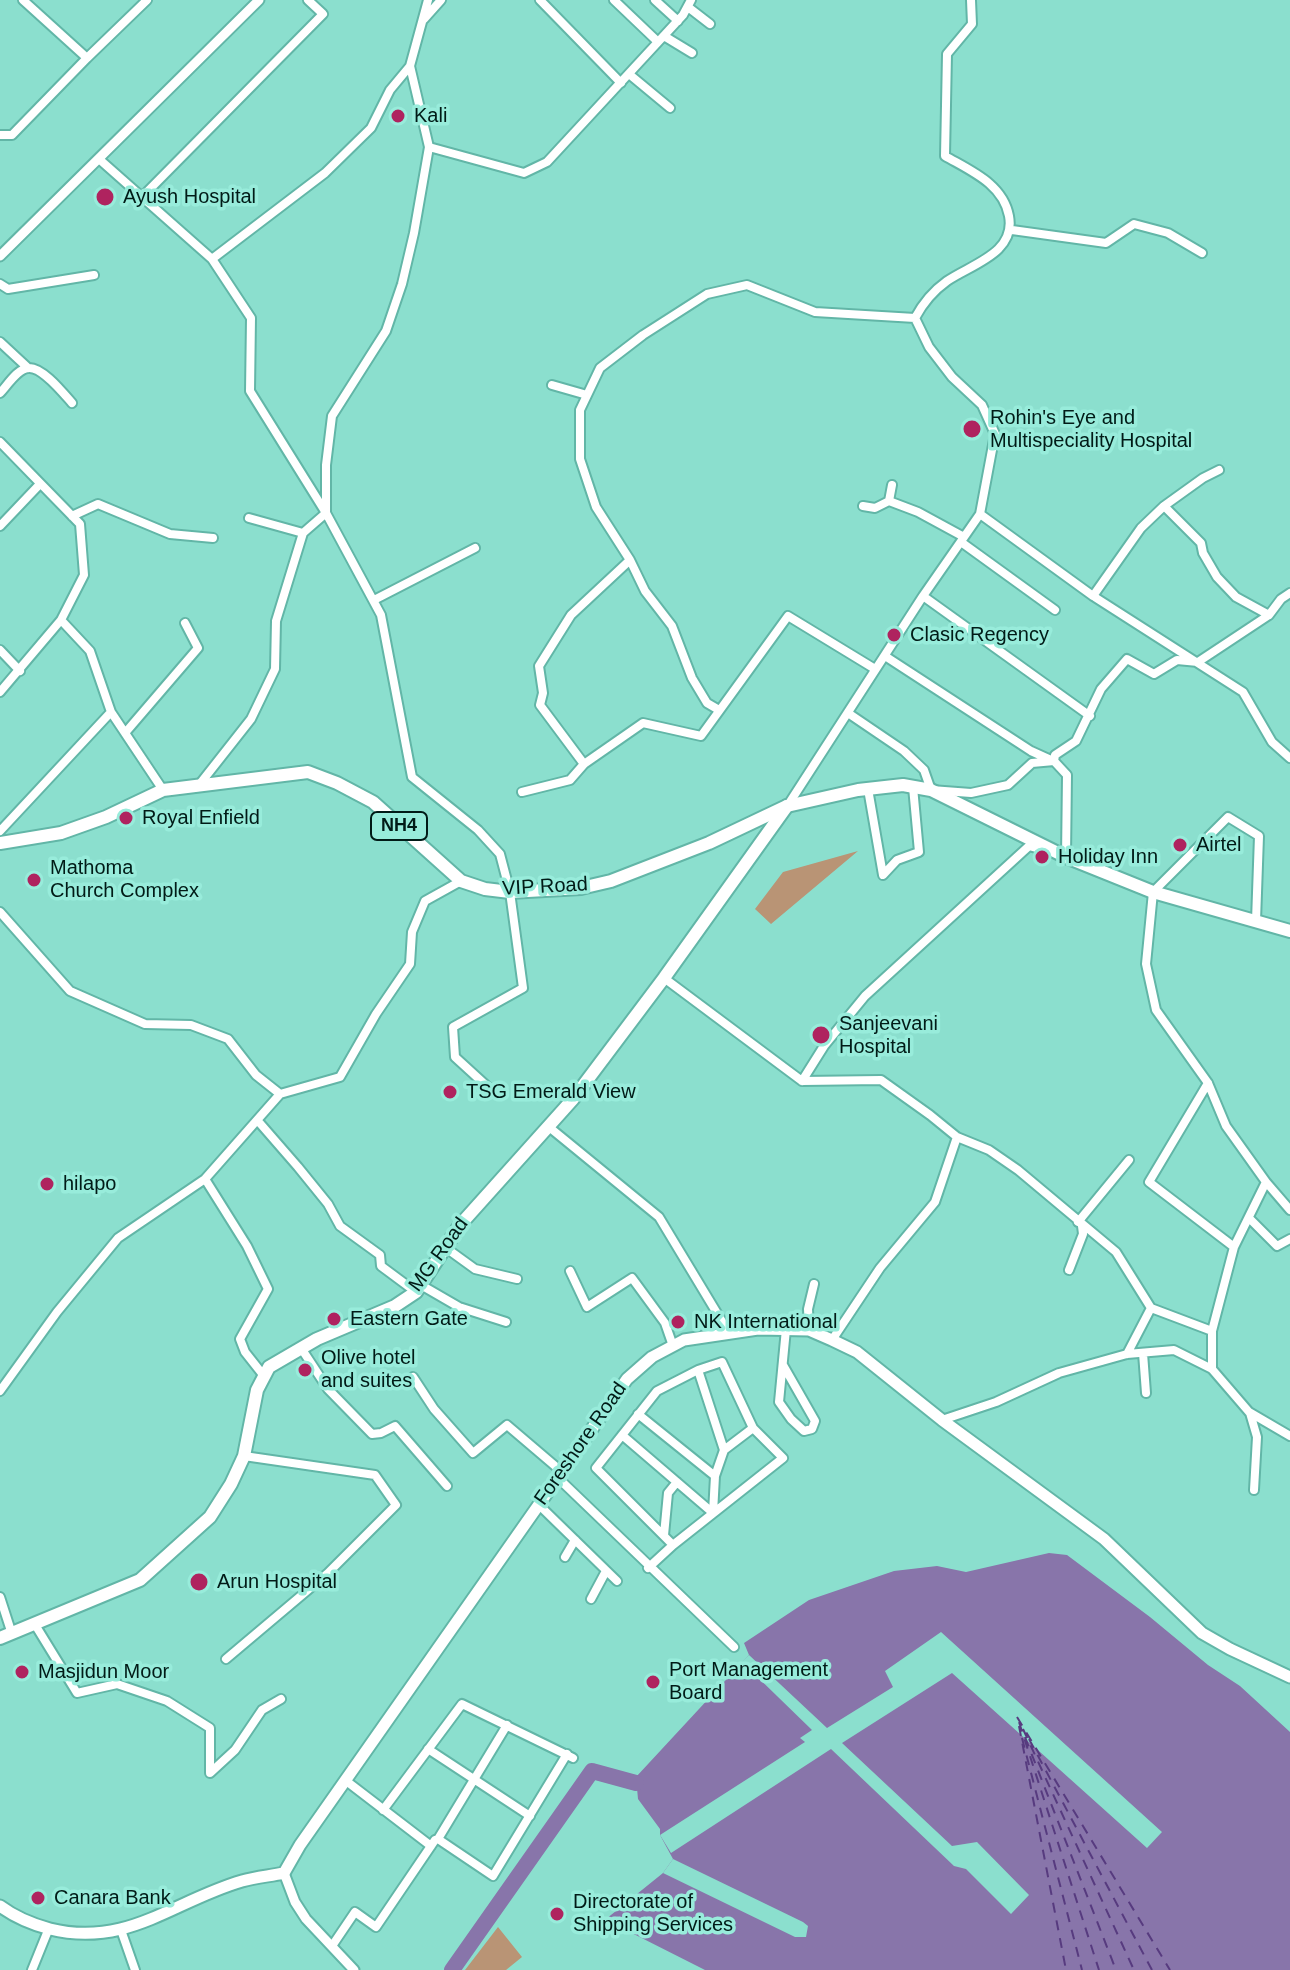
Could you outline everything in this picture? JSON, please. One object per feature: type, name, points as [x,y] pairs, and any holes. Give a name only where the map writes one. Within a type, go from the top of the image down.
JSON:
[{"type":"main road","name":"VIP Road","points":[[0,843],[61,833],[106,817],[163,790],[235,783],[279,773],[308,772],[373,802],[461,881],[485,889],[510,892],[581,888],[611,881],[709,843],[787,806]]},
{"type":"main road","name":"NH4","points":[[787,806],[903,785],[931,790],[1066,857],[1153,892],[1290,931]]},
{"type":"main road","name":"MG Road","points":[[264,1376],[269,1367],[301,1348],[395,1306],[419,1289],[468,1215],[549,1127],[664,978],[787,806]]},
{"type":"main road","name":"Foreshore Road","points":[[284,1873],[345,1780],[627,1379],[652,1357],[684,1340],[758,1329],[809,1330],[857,1352],[942,1420],[1104,1539],[1202,1633],[1290,1677]]},
{"type":"main road","points":[[6,1635],[140,1580],[210,1517],[244,1456],[257,1390],[264,1376]]},
{"type":"main road","points":[[0,1906],[27,1923],[75,1935],[97,1935],[121,1930],[241,1881],[284,1873]]},
{"type":"street","points":[[23,0],[87,58]]},
{"type":"street","points":[[0,135],[12,135],[147,0]]},
{"type":"street","points":[[0,256],[259,0]]},
{"type":"street","points":[[143,196],[323,14],[308,0]]},
{"type":"street","points":[[199,785],[251,719],[275,669],[276,621],[303,533],[326,513],[326,465],[332,416],[386,331],[405,271],[429,147],[410,66],[428,0]]},
{"type":"street","points":[[420,23],[441,0]]},
{"type":"street","points":[[540,0],[621,83]]},
{"type":"street","points":[[614,0],[661,39],[692,53]]},
{"type":"street","points":[[655,0],[678,21]]},
{"type":"street","points":[[915,318],[925,300],[946,282],[1004,245],[1012,230],[1007,202],[987,180],[945,156],[947,54],[972,24],[971,0]]},
{"type":"street","points":[[429,147],[524,173],[547,162],[678,21],[689,3],[710,24]]},
{"type":"street","points":[[212,259],[325,173],[371,128],[390,90],[410,66]]},
{"type":"street","points":[[629,74],[670,108]]},
{"type":"street","points":[[99,159],[212,259],[251,318],[250,391],[326,513],[381,615],[412,777],[478,830],[500,854],[510,892],[523,988],[453,1027],[455,1057],[490,1089]]},
{"type":"street","points":[[1012,230],[1106,243],[1134,224],[1168,233],[1202,253]]},
{"type":"street","points":[[0,284],[8,289],[94,275]]},
{"type":"street","points":[[719,710],[707,703],[692,678],[672,626],[645,591],[630,560],[596,507],[580,459],[580,410],[600,368],[643,335],[707,294],[747,285],[815,312],[915,318]]},
{"type":"street","points":[[787,806],[980,514],[995,434],[982,405],[936,357],[915,318]]},
{"type":"street","points":[[0,342],[28,368]]},
{"type":"street","points":[[0,393],[20,371],[37,369],[72,403]]},
{"type":"street","points":[[552,385],[587,395]]},
{"type":"street","points":[[0,444],[80,524],[84,575],[61,620],[0,692]]},
{"type":"street","points":[[1093,596],[1141,528],[1164,506],[1219,470]]},
{"type":"street","points":[[0,526],[39,485]]},
{"type":"street","points":[[889,501],[892,485]]},
{"type":"street","points":[[863,506],[875,508],[889,501],[918,512],[962,540],[1055,610]]},
{"type":"street","points":[[72,516],[98,504],[170,534],[213,538]]},
{"type":"street","points":[[1164,506],[1201,543],[1203,553],[1217,577],[1236,597],[1269,615]]},
{"type":"street","points":[[980,514],[1093,596],[1243,692],[1272,742],[1290,758]]},
{"type":"street","points":[[249,518],[303,533]]},
{"type":"street","points":[[374,600],[475,548]]},
{"type":"street","points":[[584,764],[540,705],[543,693],[539,666],[571,615],[630,560]]},
{"type":"street","points":[[1054,761],[1055,755],[1076,741],[1101,689],[1127,659],[1154,674],[1177,660],[1198,662],[1269,615],[1290,593]]},
{"type":"street","points":[[923,596],[1090,716]]},
{"type":"street","points":[[522,792],[570,780],[584,764],[643,723],[701,736],[788,616],[875,669]]},
{"type":"street","points":[[61,620],[90,651],[111,712],[163,790]]},
{"type":"street","points":[[125,733],[198,648],[185,623]]},
{"type":"street","points":[[0,650],[20,671]]},
{"type":"street","points":[[802,1081],[824,1046],[865,996],[1029,846],[1066,857],[1067,775],[1054,761],[1031,751],[885,656]]},
{"type":"street","points":[[0,831],[111,712]]},
{"type":"street","points":[[848,713],[904,751],[924,770],[931,790],[971,793],[1008,785],[1032,763],[1054,761]]},
{"type":"street","points":[[868,789],[883,875],[897,860],[919,852],[913,787]]},
{"type":"street","points":[[1256,921],[1259,836],[1228,817],[1153,892],[1146,964],[1156,1010],[1208,1083],[1226,1126],[1290,1210]]},
{"type":"street","points":[[0,1391],[57,1312],[118,1238],[205,1179],[280,1094],[340,1077],[376,1014],[410,964],[412,932],[425,901],[461,881]]},
{"type":"street","points":[[0,912],[70,991],[145,1024],[191,1025],[228,1039],[256,1075],[280,1094]]},
{"type":"street","points":[[664,978],[802,1081],[881,1080],[957,1137],[989,1150],[1018,1170],[1116,1252],[1151,1308],[1212,1331]]},
{"type":"street","points":[[1208,1083],[1149,1182],[1234,1247]]},
{"type":"street","points":[[258,1121],[328,1204],[340,1226],[380,1255],[381,1266],[419,1289],[459,1307],[506,1322]]},
{"type":"street","points":[[549,1127],[659,1217],[729,1333]]},
{"type":"street","points":[[832,1340],[880,1268],[935,1202],[957,1137]]},
{"type":"street","points":[[1080,1224],[1129,1160]]},
{"type":"street","points":[[205,1179],[247,1246],[268,1289],[240,1339],[245,1352],[264,1376]]},
{"type":"street","points":[[1212,1369],[1212,1331],[1234,1247],[1266,1182]]},
{"type":"street","points":[[1249,1218],[1277,1246],[1290,1240]]},
{"type":"street","points":[[1069,1270],[1083,1234],[1080,1224]]},
{"type":"street","points":[[446,1248],[475,1269],[517,1279]]},
{"type":"street","points":[[570,1271],[587,1307],[632,1278],[665,1323],[673,1346]]},
{"type":"street","points":[[809,1330],[808,1309],[814,1284]]},
{"type":"street","points":[[1127,1354],[1151,1308]]},
{"type":"street","points":[[783,1365],[815,1421],[812,1429],[804,1431],[779,1402],[786,1329]]},
{"type":"street","points":[[301,1348],[328,1389],[372,1434],[395,1426],[447,1486]]},
{"type":"street","points":[[942,1420],[996,1402],[1059,1373],[1127,1354],[1174,1350],[1212,1369],[1249,1412],[1290,1436]]},
{"type":"street","points":[[1143,1353],[1146,1393]]},
{"type":"street","points":[[648,1568],[783,1458],[753,1428],[722,1362],[698,1370],[657,1391],[596,1468],[673,1545]]},
{"type":"street","points":[[698,1370],[724,1450]]},
{"type":"street","points":[[413,1377],[434,1409],[473,1453],[507,1425],[559,1474],[648,1568],[734,1647]]},
{"type":"street","points":[[1249,1412],[1257,1437],[1254,1490]]},
{"type":"street","points":[[638,1414],[715,1476]]},
{"type":"street","points":[[713,1513],[715,1476],[724,1450],[753,1428]]},
{"type":"street","points":[[622,1435],[713,1513]]},
{"type":"street","points":[[226,1659],[328,1573],[396,1505],[375,1475],[244,1456]]},
{"type":"street","points":[[664,1535],[668,1493],[677,1482]]},
{"type":"street","points":[[538,1504],[617,1581]]},
{"type":"street","points":[[565,1557],[575,1540]]},
{"type":"street","points":[[591,1599],[606,1571]]},
{"type":"street","points":[[0,1597],[6,1635]]},
{"type":"street","points":[[34,1623],[77,1693],[117,1684],[167,1701],[210,1728],[210,1773],[235,1750],[262,1710],[281,1699]]},
{"type":"street","points":[[345,1780],[383,1810],[493,1876],[570,1756],[462,1704],[383,1810]]},
{"type":"street","points":[[332,1946],[355,1912],[376,1927],[434,1843],[507,1725]]},
{"type":"street","points":[[428,1749],[530,1816]]},
{"type":"street","points":[[284,1873],[295,1902],[306,1919],[354,1970]]},
{"type":"street","points":[[32,1970],[49,1928]]},
{"type":"street","points":[[121,1930],[135,1970]]},
{"type":"shaded area","points":[[858,851],[771,924],[755,909],[783,872]]},
{"type":"shaded area","points":[[1049,1553],[1067,1555],[1208,1665],[1240,1686],[1290,1732],[1290,1970],[705,1970],[606,1919],[663,1873],[673,1859],[660,1829],[638,1799],[636,1777],[749,1655],[744,1643],[809,1600],[894,1571],[937,1566],[966,1572]]},
{"type":"shaded area","points":[[498,1927],[522,1957],[506,1970],[465,1970]]},
{"type":"pier","points":[[941,1632],[1162,1832],[1147,1848],[952,1673],[842,1743],[952,1846],[977,1842],[1029,1895],[1011,1914],[966,1869],[954,1866],[831,1749],[671,1853],[660,1835],[805,1742],[800,1738],[812,1730],[742,1662],[749,1655],[827,1728],[893,1687],[885,1671]]},
{"type":"pier","points":[[673,1859],[803,1922],[808,1926],[806,1937],[795,1937],[663,1873]]},
{"type":"waterway","points":[[452,1970],[592,1771],[636,1783]]},
{"type":"ferry route","points":[[1017,1717],[1170,1970]]},
{"type":"ferry route","points":[[1019,1722],[1099,1970]]},
{"type":"ferry route","points":[[1019,1726],[1066,1970]]},
{"type":"ferry route","points":[[1023,1729],[1134,1970]]},
{"type":"ferry route","points":[[1025,1737],[1116,1970]]},
{"type":"ferry route","points":[[1022,1738],[1082,1970]]},
{"type":"ferry route","points":[[1029,1739],[1152,1970]]},
{"type":"place","name":"Kali","points":[[398,116]]},
{"type":"place","name":"Ayush Hospital","points":[[105,197]]},
{"type":"place","name":"Rohin's Eye and Multispeciality Hospital","points":[[972,429]]},
{"type":"place","name":"Clasic Regency","points":[[894,635]]},
{"type":"place","name":"Royal Enfield","points":[[126,818]]},
{"type":"place","name":"Airtel","points":[[1180,845]]},
{"type":"place","name":"Holiday Inn","points":[[1042,857]]},
{"type":"place","name":"Mathoma Church Complex","points":[[34,880]]},
{"type":"place","name":"Sanjeevani Hospital","points":[[821,1035]]},
{"type":"place","name":"TSG Emerald View","points":[[450,1092]]},
{"type":"place","name":"hilapo","points":[[47,1184]]},
{"type":"place","name":"Eastern Gate","points":[[334,1319]]},
{"type":"place","name":"NK International","points":[[678,1322]]},
{"type":"place","name":"Olive hotel and suites","points":[[305,1370]]},
{"type":"place","name":"Arun Hospital","points":[[199,1582]]},
{"type":"place","name":"Masjidun Moor","points":[[22,1672]]},
{"type":"place","name":"Port Management Board","points":[[653,1682]]},
{"type":"place","name":"Canara Bank","points":[[38,1898]]},
{"type":"place","name":"Directorate of Shipping Services","points":[[557,1914]]}]
